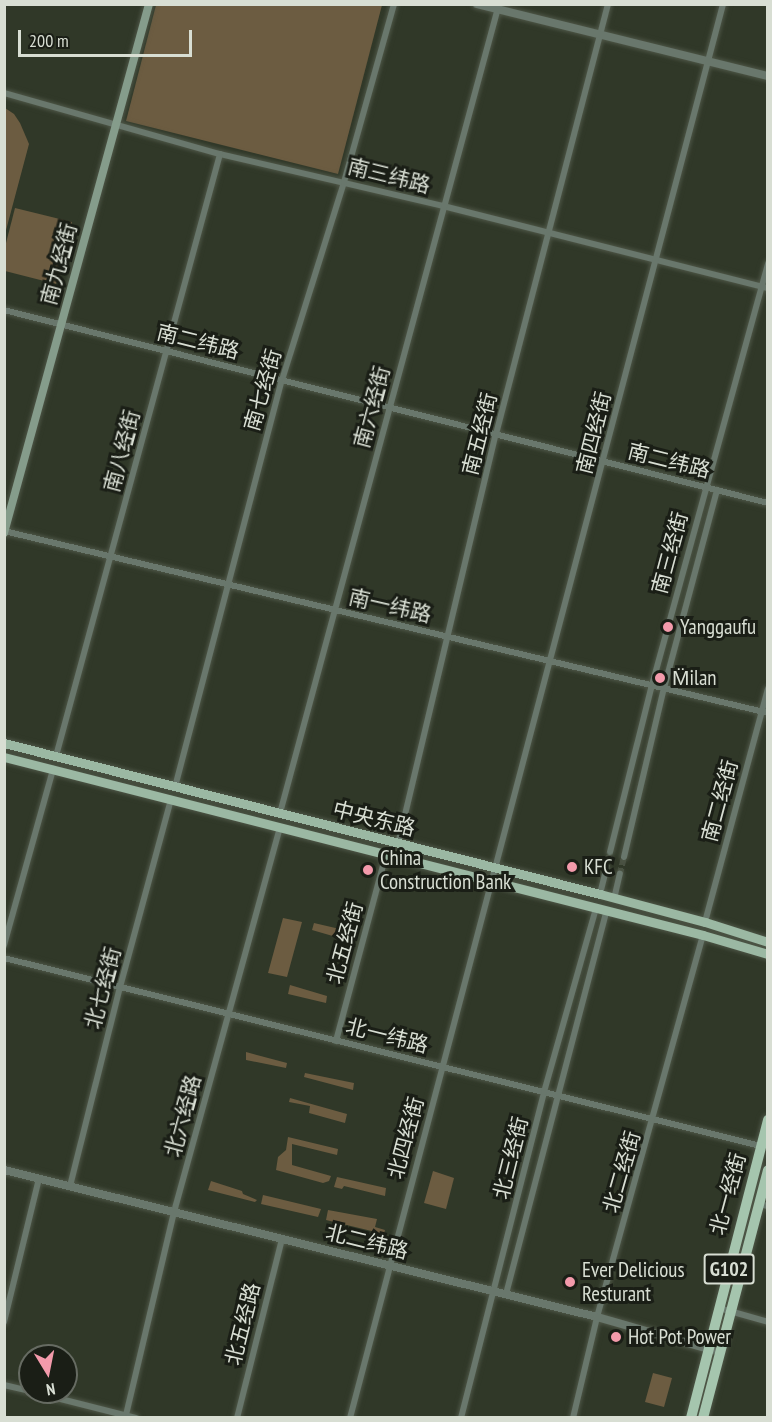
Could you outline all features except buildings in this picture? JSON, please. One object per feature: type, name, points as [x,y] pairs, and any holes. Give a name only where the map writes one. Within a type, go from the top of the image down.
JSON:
[{"type":"highway","name":"北一经街","points":[[703,1418],[719,1308],[768,1120]]},
{"type":"highway","name":"北一经街","points":[[691,1418],[714,1350],[730,1312],[763,1205],[768,1170]]},
{"type":"main road","name":"南九经街","points":[[5,532],[149,4]]},
{"type":"main road","name":"中央东路","points":[[4,743],[600,894],[705,922],[768,942]]},
{"type":"main road","name":"中央东路","points":[[4,757],[607,910],[768,954]]},
{"type":"street","name":"南七经街","points":[[176,787],[282,380],[344,182],[394,4]]},
{"type":"street","points":[[477,4],[499,7],[600,35],[768,76]]},
{"type":"street","name":"南五经街","points":[[398,844],[496,434],[608,4]]},
{"type":"street","name":"南四经街","points":[[497,869],[723,4]]},
{"type":"street","name":"南六经街","points":[[280,813],[336,610],[388,407],[499,7]]},
{"type":"street","name":"南三纬路","points":[[4,93],[117,123],[220,154],[443,206],[764,287]]},
{"type":"street","name":"南八经街","points":[[56,756],[220,154]]},
{"type":"street","name":"南三经街","points":[[610,852],[652,685],[705,488],[764,287],[768,264]]},
{"type":"street","name":"南二纬路","points":[[4,310],[768,503]]},
{"type":"street","points":[[624,857],[664,688],[717,490]]},
{"type":"street","name":"南一纬路","points":[[5,532],[765,712]]},
{"type":"street","name":"南二经街","points":[[705,922],[765,712],[768,689]]},
{"type":"street","points":[[4,945],[53,769]]},
{"type":"street","name":"北七经街","points":[[70,1186],[120,987],[171,799]]},
{"type":"street","name":"北六经路","points":[[126,1415],[174,1212],[280,827]]},
{"type":"street","name":"北五经街","points":[[336,1041],[386,854]]},
{"type":"street","name":"北四经街","points":[[350,1418],[497,869]]},
{"type":"street","points":[[600,894],[606,870]]},
{"type":"street","points":[[614,899],[620,873]]},
{"type":"street","name":"北三经街","points":[[461,1418],[544,1092],[596,908]]},
{"type":"street","points":[[506,1294],[607,910]]},
{"type":"street","name":"北二经街","points":[[573,1418],[597,1317],[654,1120],[703,935]]},
{"type":"street","name":"北一纬路","points":[[4,958],[761,1146]]},
{"type":"street","name":"北二纬路","points":[[4,1170],[597,1317],[714,1350]]},
{"type":"street","points":[[4,1322],[39,1178]]},
{"type":"street","name":"北五经路","points":[[237,1418],[282,1239]]},
{"type":"street","points":[[719,1308],[768,1322]]},
{"type":"street","points":[[78,1403],[136,1418]]},
{"type":"shaded area","points":[[156,5],[382,5],[338,174],[126,121]]},
{"type":"shaded area","points":[[5,108],[14,114],[20,123],[29,144],[5,234]]},
{"type":"shaded area","points":[[15,208],[72,222],[56,284],[5,271],[5,247]]},
{"type":"shaded area","points":[[283,918],[302,922],[287,977],[268,973]]},
{"type":"shaded area","points":[[314,923],[344,930],[343,939],[312,930]]},
{"type":"shaded area","points":[[290,985],[327,996],[326,1003],[288,994]]},
{"type":"shaded area","points":[[246,1052],[287,1063],[286,1068],[246,1060]]},
{"type":"shaded area","points":[[305,1073],[354,1083],[353,1090],[304,1077]]},
{"type":"shaded area","points":[[290,1098],[347,1114],[345,1123],[309,1113],[310,1106],[289,1102]]},
{"type":"shaded area","points":[[288,1137],[338,1149],[337,1155],[292,1144],[292,1165],[331,1176],[329,1181],[323,1183],[276,1170],[278,1157],[286,1150]]},
{"type":"shaded area","points":[[433,1171],[454,1178],[446,1209],[424,1203]]},
{"type":"shaded area","points":[[337,1177],[386,1188],[385,1196],[344,1186],[342,1189],[334,1187]]},
{"type":"shaded area","points":[[211,1181],[242,1191],[243,1194],[257,1200],[255,1202],[208,1190]]},
{"type":"shaded area","points":[[263,1195],[321,1209],[318,1217],[261,1204]]},
{"type":"shaded area","points":[[328,1210],[377,1219],[375,1227],[385,1230],[384,1234],[326,1220]]},
{"type":"shaded area","points":[[653,1373],[672,1378],[664,1407],[645,1402]]},
{"type":"tunnel","points":[[606,870],[610,852]]},
{"type":"tunnel","points":[[620,874],[624,857]]},
{"type":"place","name":"Yanggaufu","points":[[668,627]]},
{"type":"place","name":"M̈ilan","points":[[660,678]]},
{"type":"place","name":"KFC","points":[[572,867]]},
{"type":"place","name":"China Construction Bank","points":[[368,870]]},
{"type":"place","name":"Ever Delicious Resturant","points":[[570,1282]]},
{"type":"place","name":"Hot Pot Power","points":[[616,1337]]}]
